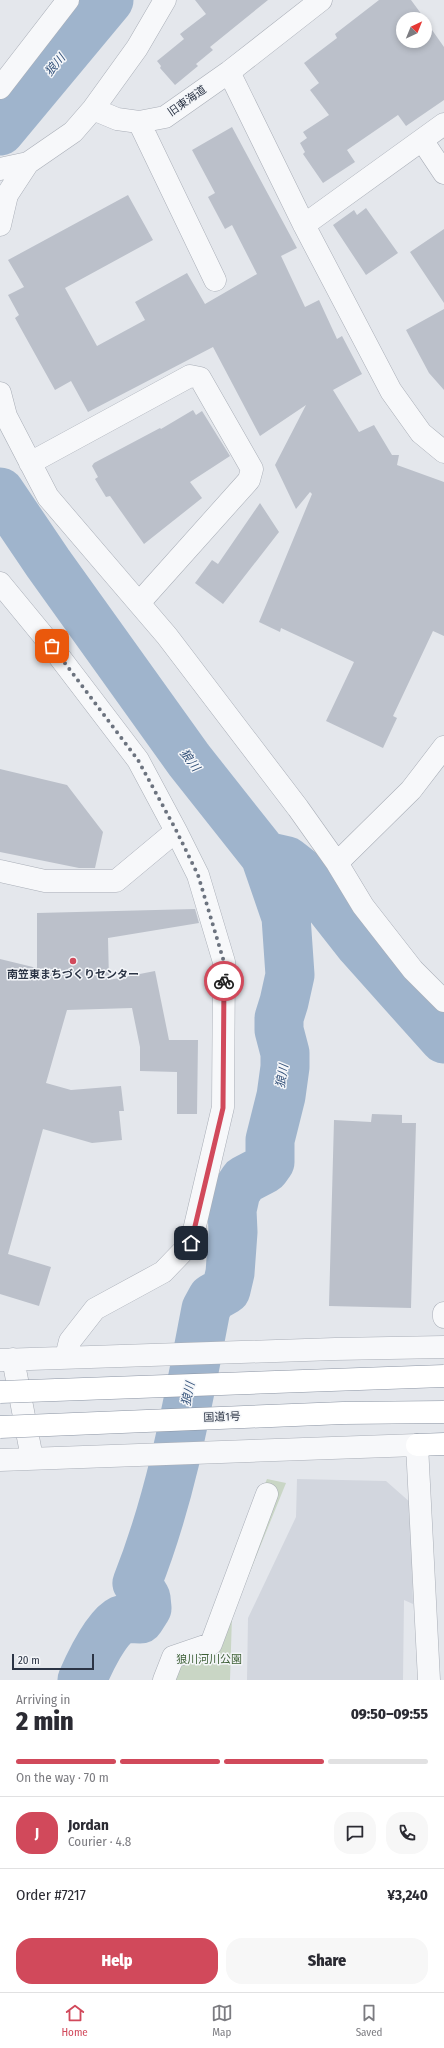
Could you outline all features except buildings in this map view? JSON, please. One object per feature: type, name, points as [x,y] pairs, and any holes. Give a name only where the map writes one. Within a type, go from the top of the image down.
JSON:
[{"type":"highway","points":[[0,1392],[444,1376]]},
{"type":"highway","name":"国道1号","points":[[0,1427],[343,1413],[444,1412]]},
{"type":"highway","points":[[417,1445],[444,1444]]},
{"type":"street","points":[[0,88],[68,0]]},
{"type":"street","points":[[0,225],[6,195],[28,163],[73,132],[93,109],[137,48],[165,0]]},
{"type":"street","name":"旧東海道","points":[[93,109],[117,119],[138,122],[165,117],[229,72],[321,0]]},
{"type":"street","points":[[229,72],[304,225],[391,391],[421,434],[444,452]]},
{"type":"street","points":[[138,122],[215,280]]},
{"type":"street","points":[[304,225],[444,124]]},
{"type":"street","points":[[422,140],[444,173]]},
{"type":"street","points":[[0,169],[28,163]]},
{"type":"street","points":[[30,463],[190,376],[200,378],[252,469],[249,480],[139,603]]},
{"type":"street","points":[[0,393],[6,416],[48,497],[167,636],[337,863],[363,906],[413,970],[444,1001]]},
{"type":"street","points":[[0,583],[42,634],[138,760],[176,830],[198,875],[224,962],[223,1108],[191,1243],[163,1272],[95,1309],[70,1341],[66,1357]]},
{"type":"street","points":[[337,863],[411,790],[444,747]]},
{"type":"street","points":[[0,871],[45,881],[116,881],[176,830]]},
{"type":"street","points":[[32,1458],[7,1360],[66,1357],[444,1347]]},
{"type":"street","points":[[0,1460],[417,1445],[429,1680]]},
{"type":"street","points":[[164,1680],[173,1657],[211,1644],[267,1494]]},
{"type":"shaded area","points":[[297,1479],[386,1481],[411,1503],[413,1604],[404,1600],[403,1680],[247,1680],[248,1618],[296,1517]]},
{"type":"green space","name":"狼川河川公園","points":[[267,1479],[286,1483],[232,1616],[230,1680],[154,1680],[201,1639]]},
{"type":"waterway","name":"狼川","points":[[0,131],[109,0]]},
{"type":"waterway","name":"狼川","points":[[0,492],[48,563],[189,760],[265,856],[286,917],[290,975],[279,1018],[279,1030],[285,1053],[285,1067],[281,1096],[270,1140],[270,1162],[265,1169],[244,1180],[236,1192],[232,1210],[233,1232],[230,1273],[226,1290],[212,1298],[206,1309],[178,1448],[160,1516],[137,1583],[146,1598],[147,1608],[140,1619],[121,1620],[115,1624],[98,1647],[82,1680]]},
{"type":"waterway","points":[[265,856],[287,861],[305,875],[360,945],[444,1039]]},
{"type":"way so far","points":[[52,646],[138,760],[176,830],[198,875],[224,962],[224,981]]},
{"type":"place","name":"南笠東まちづくりセンター","points":[[73,961]]},
{"type":"route","points":[[191,1243],[223,1108],[224,981]]}]
